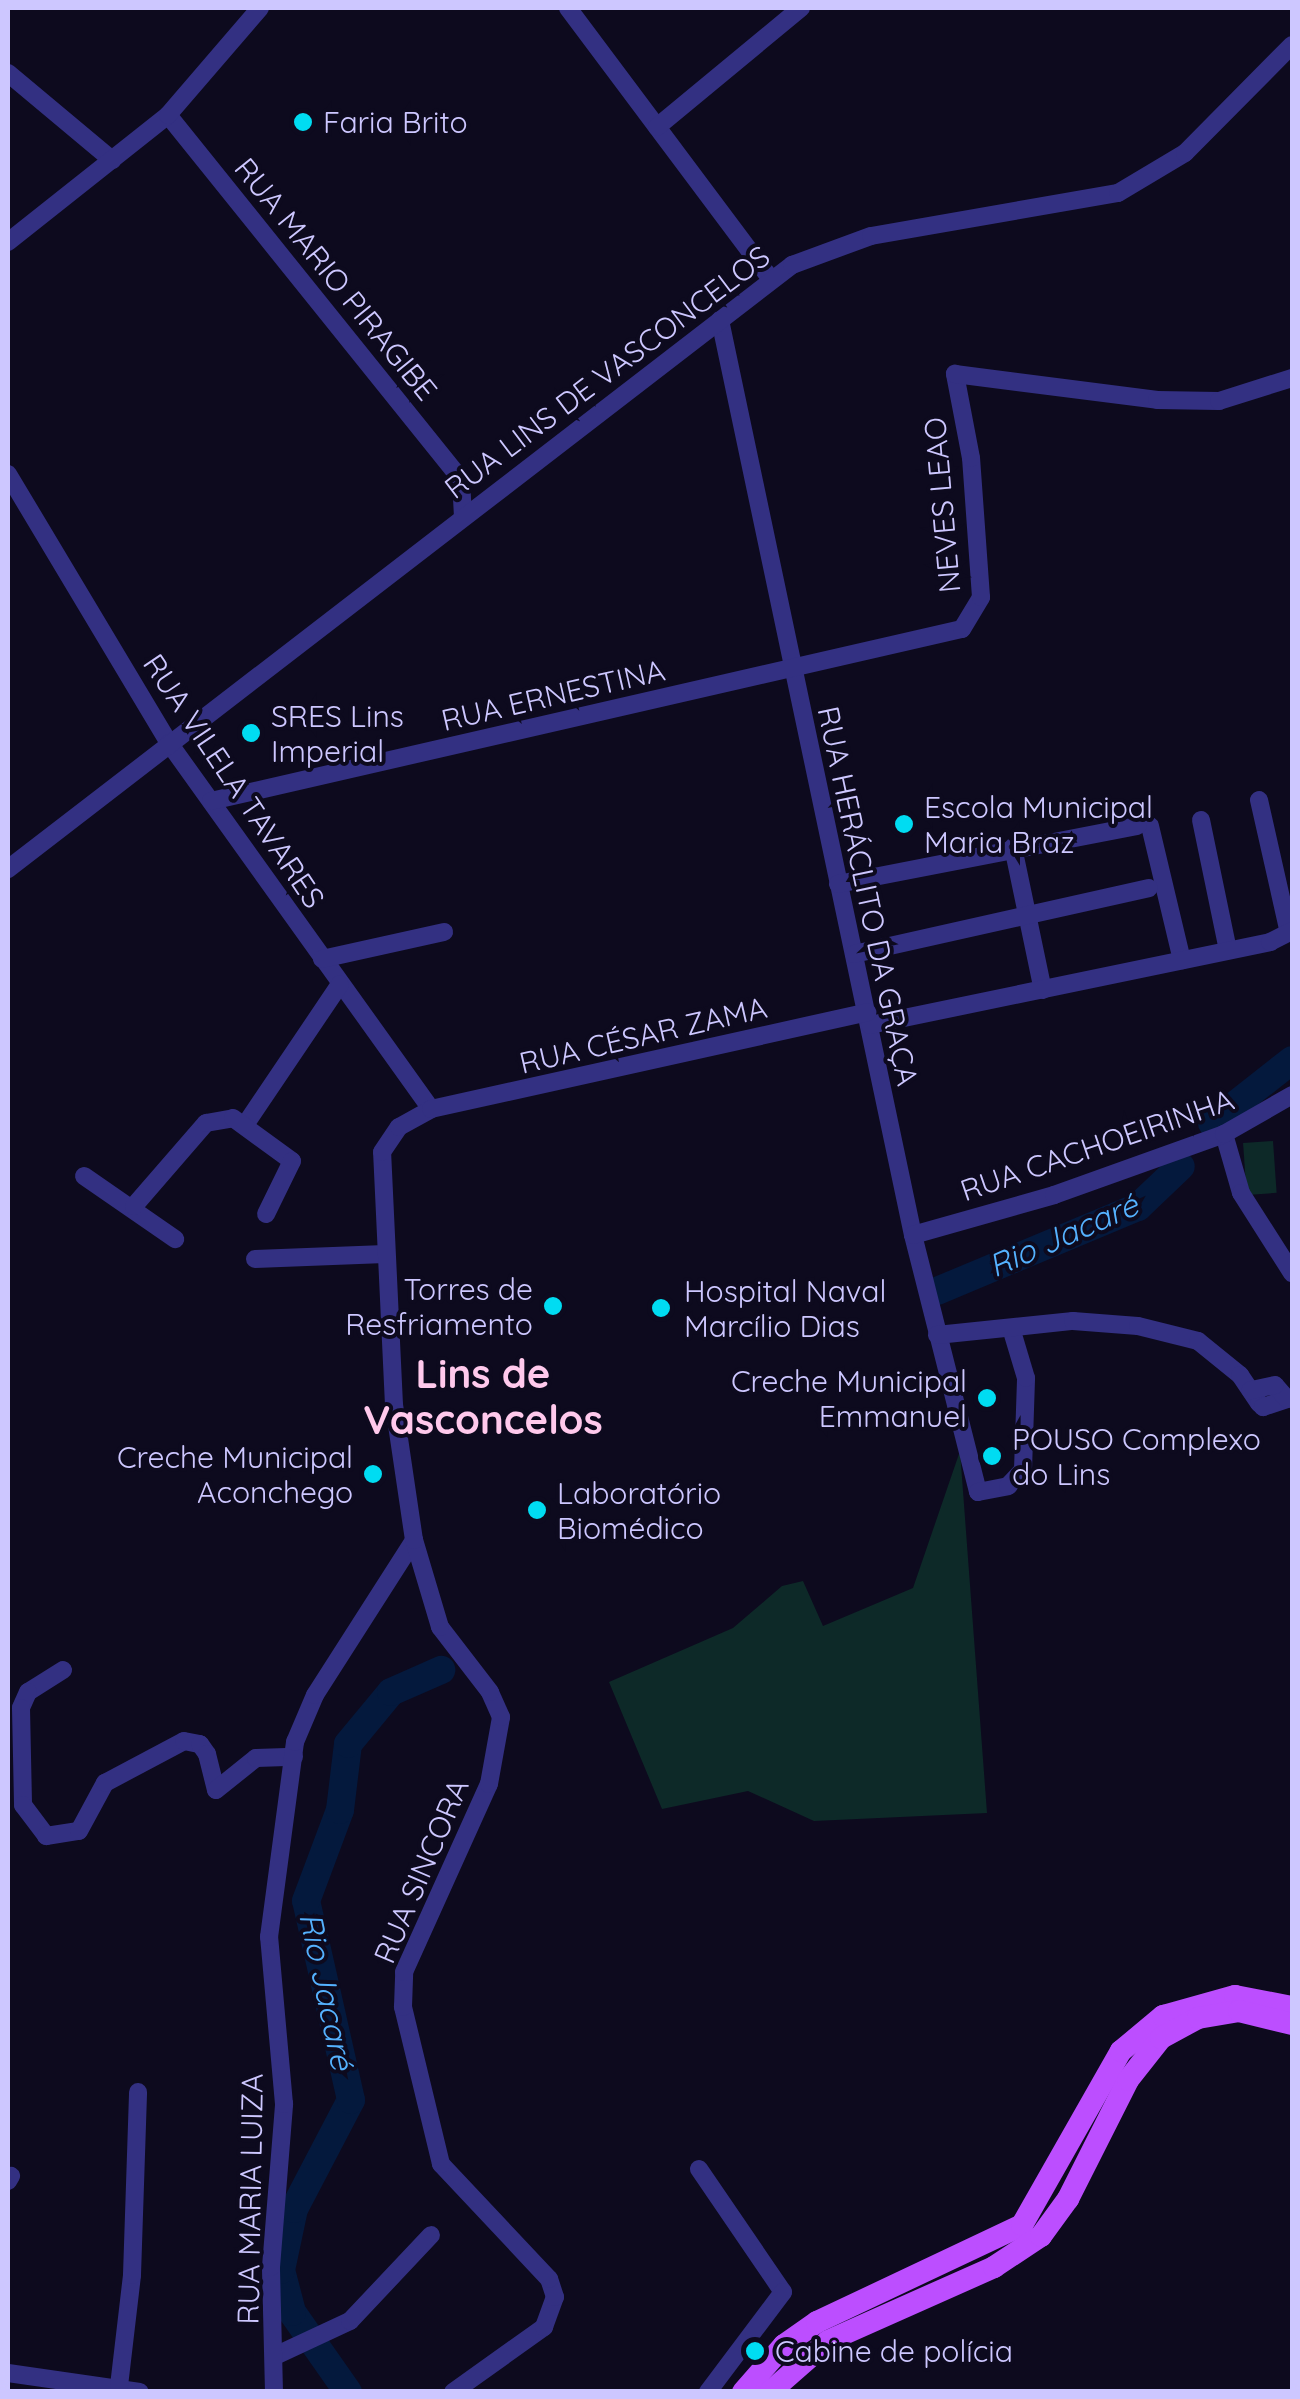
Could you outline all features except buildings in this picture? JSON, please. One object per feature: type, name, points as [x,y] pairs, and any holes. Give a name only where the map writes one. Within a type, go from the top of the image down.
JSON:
[{"type":"main road","points":[[743,2392],[784,2345],[817,2322],[1022,2224],[1121,2051],[1164,2016],[1234,1996],[1292,2007]]},
{"type":"main road","points":[[770,2392],[828,2341],[994,2267],[1041,2236],[1068,2199],[1128,2080],[1162,2038],[1198,2018],[1240,2011],[1292,2024]]},
{"type":"street","points":[[8,242],[168,114],[260,8]]},
{"type":"street","points":[[568,8],[770,279]]},
{"type":"street","points":[[658,127],[800,8]]},
{"type":"street","name":"RUA LINS DE VASCONCELOS","points":[[8,869],[770,279],[827,250],[872,236],[1118,193],[1185,153],[1292,45]]},
{"type":"street","points":[[8,73],[112,160]]},
{"type":"street","name":"RUA MARIO PIRAGIBE","points":[[168,114],[461,479]]},
{"type":"street","name":"RUA HERÁCLITO DA GRAÇA","points":[[720,320],[790,669],[912,1235],[971,1481],[983,1492],[1021,1478],[1028,1404],[1011,1328]]},
{"type":"street","name":"NEVES LEAO","points":[[790,669],[940,639],[976,616],[980,562],[956,374],[1157,400],[1219,401],[1292,378]]},
{"type":"street","name":"RUA VILELA TAVARES","points":[[8,474],[169,743],[431,1109]]},
{"type":"street","points":[[463,516],[461,479],[498,488]]},
{"type":"street","name":"RUA ERNESTINA","points":[[211,801],[790,669]]},
{"type":"street","points":[[1259,800],[1290,932]]},
{"type":"street","points":[[1200,820],[1228,950]]},
{"type":"street","points":[[838,884],[1013,847],[1143,826],[1182,960]]},
{"type":"street","points":[[1013,847],[1044,990]]},
{"type":"street","points":[[854,954],[1148,888]]},
{"type":"street","points":[[322,959],[444,932]]},
{"type":"street","name":"RUA CÉSAR ZAMA","points":[[431,1109],[868,1018],[1044,990],[1228,950],[1290,932]]},
{"type":"street","points":[[247,1122],[340,984]]},
{"type":"street","name":"RUA CACHOEIRINHA","points":[[912,1235],[1054,1195],[1224,1134],[1292,1096]]},
{"type":"street","points":[[414,1540],[398,1454],[382,1152],[398,1127],[431,1109]]},
{"type":"street","points":[[134,1206],[206,1123],[247,1122],[292,1161],[266,1214]]},
{"type":"street","points":[[1224,1134],[1241,1193],[1292,1273]]},
{"type":"street","points":[[84,1176],[134,1206],[175,1239]]},
{"type":"street","points":[[256,1259],[385,1254]]},
{"type":"street","points":[[937,1335],[1098,1320],[1168,1332],[1198,1341],[1251,1390]]},
{"type":"street","name":"RUA MARIA LUIZA","points":[[274,2392],[277,2355],[271,2297],[284,2104],[268,1951],[294,1757],[304,1717],[414,1540]]},
{"type":"street","name":"RUA SINCORA","points":[[414,1540],[440,1627],[490,1692],[501,1717],[489,1784],[404,1972],[407,2032],[441,2164],[549,2279],[555,2297],[544,2326],[454,2392]]},
{"type":"street","points":[[63,1670],[28,1692],[22,1708],[24,1806],[46,1836],[79,1831],[105,1783],[184,1741],[200,1744],[207,1754],[216,1790],[256,1758],[294,1757]]},
{"type":"street","points":[[119,2386],[132,2275],[138,2092]]},
{"type":"street","points":[[699,2169],[783,2292],[708,2392]]},
{"type":"street","points":[[277,2355],[328,2335],[374,2301],[431,2236]]},
{"type":"street","points":[[8,2373],[140,2392]]},
{"type":"green space","points":[[1273,1141],[1277,1193],[1247,1195],[1243,1143]]},
{"type":"green space","points":[[960,1451],[987,1813],[814,1821],[748,1791],[662,1809],[609,1682],[733,1628],[782,1586],[803,1581],[823,1626],[913,1588]]},
{"type":"waterway","name":"Rio Jacaré","points":[[1212,1123],[1292,1060]]},
{"type":"waterway","name":"Rio Jacaré","points":[[937,1291],[1138,1207],[1181,1166]]},
{"type":"waterway","name":"Rio Jacaré","points":[[348,2392],[292,2312],[281,2270],[294,2209],[351,2100],[306,1901],[340,1810],[348,1744],[391,1692],[441,1670]]},
{"type":"place","name":"Faria Brito","points":[[303,122]]},
{"type":"place","name":"SRES Lins Imperial","points":[[251,733]]},
{"type":"place","name":"Escola Municipal Maria Braz","points":[[904,824]]},
{"type":"place","name":"Torres de Resfriamento","points":[[553,1306]]},
{"type":"place","name":"Hospital Naval Marcílio Dias","points":[[661,1308]]},
{"type":"place","name":"Creche Municipal Emmanuel","points":[[987,1398]]},
{"type":"place","name":"POUSO Complexo do Lins","points":[[992,1456]]},
{"type":"place","name":"Creche Municipal Aconchego","points":[[373,1474]]},
{"type":"place","name":"Laboratório Biomédico","points":[[537,1510]]},
{"type":"place","name":"Cabine de polícia","points":[[755,2351]]},
{"type":"district","name":"Lins de Vasconcelos","points":[[483,1396]]}]
